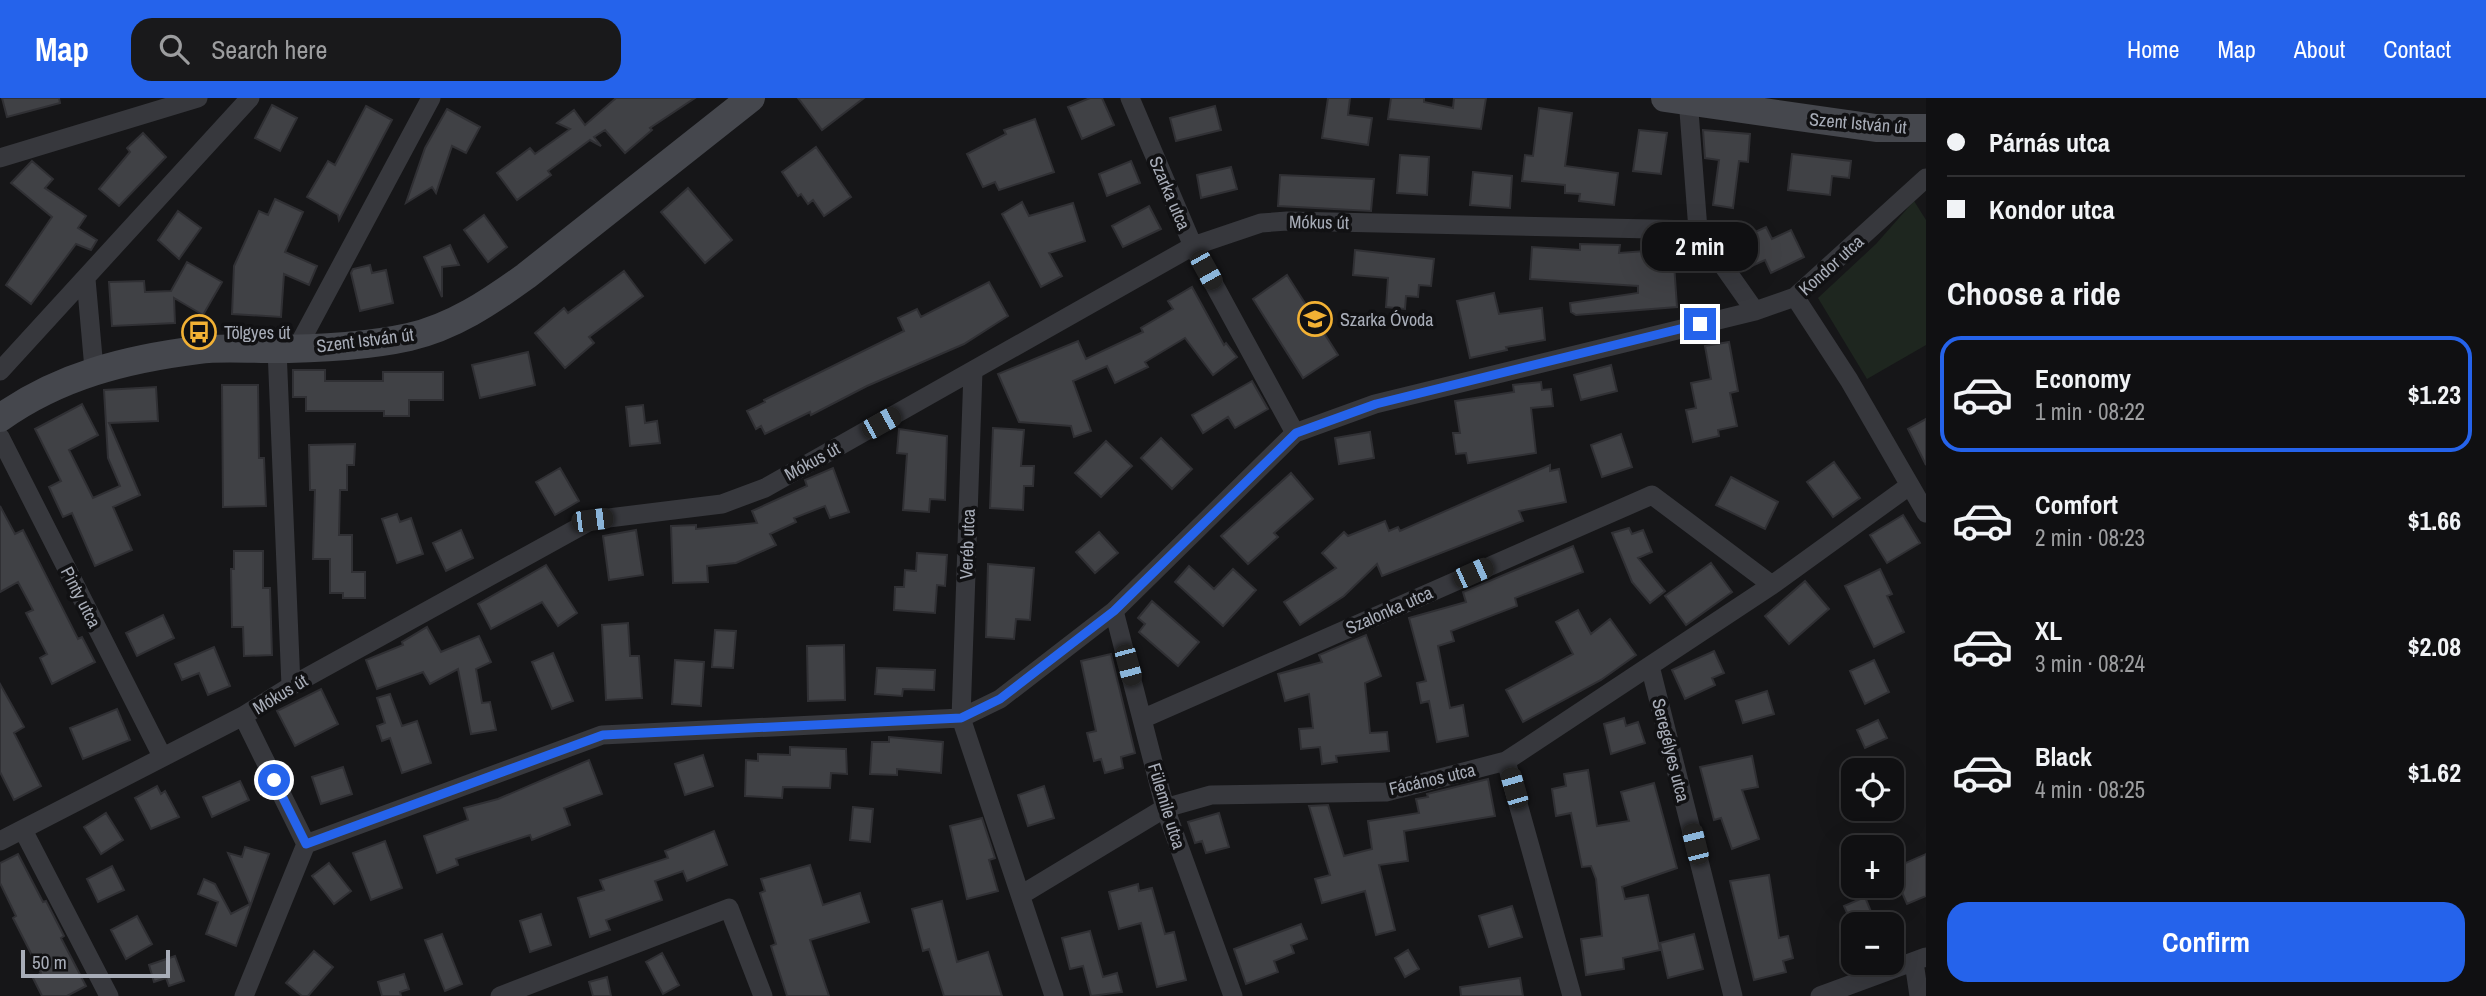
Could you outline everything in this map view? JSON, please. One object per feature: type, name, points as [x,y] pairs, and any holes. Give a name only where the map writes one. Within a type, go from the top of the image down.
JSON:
[{"type":"street","points":[[0,158],[198,98]]},
{"type":"street","points":[[0,371],[250,98]]},
{"type":"street","points":[[291,686],[287,349],[431,98]]},
{"type":"street","name":"Szent István út","points":[[0,418],[31,396],[94,369],[199,350],[287,349],[410,337],[454,322],[491,302],[526,276],[751,98]]},
{"type":"street","name":"Szarka utca","points":[[1130,98],[1193,246],[1296,433]]},
{"type":"street","points":[[1680,99],[1698,230],[1755,310]]},
{"type":"street","name":"Szent István út","points":[[1680,99],[1876,128],[1926,128]]},
{"type":"street","name":"Kondor utca","points":[[306,844],[603,735],[961,718],[1000,699],[1114,611],[1296,433],[1376,404],[1755,310],[1795,297],[1926,178]]},
{"type":"street","name":"Mókus út","points":[[1,839],[243,716],[291,686],[592,520],[722,503],[765,488],[1193,246],[1261,223],[1287,221],[1698,230]]},
{"type":"street","points":[[86,279],[94,369]]},
{"type":"street","points":[[1795,297],[1849,380],[1926,513]]},
{"type":"street","name":"Veréb utca","points":[[961,718],[973,371]]},
{"type":"street","name":"Pinty utca","points":[[0,437],[162,756]]},
{"type":"street","name":"Fácános utca","points":[[1021,895],[1165,808],[1212,796],[1386,792],[1506,761],[1772,584],[1909,486]]},
{"type":"street","name":"Szalonka utca","points":[[1142,719],[1652,495],[1772,584]]},
{"type":"street","name":"Fülemile utca","points":[[1114,611],[1165,808],[1233,996]]},
{"type":"street","name":"Seregélyes utca","points":[[1650,666],[1733,996]]},
{"type":"street","points":[[243,716],[306,844],[244,996]]},
{"type":"street","points":[[961,718],[1054,996]]},
{"type":"street","points":[[1506,761],[1572,996]]},
{"type":"street","points":[[23,830],[109,996]]},
{"type":"street","points":[[500,996],[729,908],[762,996]]},
{"type":"street","points":[[1820,996],[1920,959],[1919,996]]},
{"type":"shaded area","points":[[1914,201],[1926,220],[1926,345],[1867,379],[1818,298],[1876,244]]},
{"type":"building","points":[[2,98],[59,98],[60,103],[7,117]]},
{"type":"building","points":[[616,98],[695,98],[650,128],[652,130],[625,153],[605,130],[594,137],[601,146],[590,140],[548,171],[551,175],[517,200],[497,173],[530,148],[535,154],[570,129],[557,123],[574,110],[585,125]]},
{"type":"building","points":[[798,98],[864,98],[822,130]]},
{"type":"building","points":[[1090,98],[1102,98],[1114,125],[1082,139],[1068,107]]},
{"type":"building","points":[[1328,98],[1350,98],[1348,115],[1372,118],[1368,145],[1322,138]]},
{"type":"building","points":[[1391,98],[1424,98],[1424,102],[1453,108],[1454,98],[1486,98],[1481,129],[1388,119]]},
{"type":"building","points":[[272,105],[297,118],[280,151],[255,138]]},
{"type":"building","points":[[366,106],[392,120],[339,220],[338,215],[307,197],[328,161],[335,165]]},
{"type":"building","points":[[1215,106],[1221,130],[1176,141],[1170,118]]},
{"type":"building","points":[[1539,108],[1572,113],[1565,166],[1618,173],[1614,205],[1579,201],[1580,194],[1565,193],[1565,185],[1522,181],[1525,155],[1533,156]]},
{"type":"building","points":[[447,109],[480,127],[466,153],[452,146],[436,193],[432,187],[406,203],[425,148]]},
{"type":"building","points":[[1035,119],[1054,172],[999,190],[995,182],[983,187],[967,154],[1006,134],[1004,130]]},
{"type":"building","points":[[1639,130],[1667,133],[1661,174],[1633,171]]},
{"type":"building","points":[[1703,130],[1750,134],[1748,162],[1739,161],[1733,208],[1713,205],[1719,160],[1705,158]]},
{"type":"building","points":[[143,133],[166,157],[119,206],[99,189],[130,152],[127,148]]},
{"type":"building","points":[[816,147],[851,197],[824,216],[813,200],[808,204],[801,194],[798,196],[782,172]]},
{"type":"building","points":[[1792,154],[1851,161],[1849,178],[1832,176],[1830,195],[1788,190]]},
{"type":"building","points":[[1400,155],[1429,157],[1427,195],[1397,193]]},
{"type":"building","points":[[32,161],[53,179],[45,188],[86,216],[78,228],[97,240],[91,250],[76,244],[31,304],[6,285],[52,217],[11,183]]},
{"type":"building","points":[[1131,161],[1140,183],[1107,196],[1099,174]]},
{"type":"building","points":[[1231,167],[1237,189],[1201,198],[1197,175]]},
{"type":"building","points":[[1473,172],[1512,176],[1510,208],[1470,205]]},
{"type":"building","points":[[1280,175],[1374,179],[1371,211],[1278,206]]},
{"type":"building","points":[[688,188],[732,240],[705,263],[661,212]]},
{"type":"building","points":[[275,199],[303,212],[285,252],[317,266],[309,285],[284,274],[281,317],[232,314],[234,266],[259,211],[268,215]]},
{"type":"building","points":[[1022,202],[1029,216],[1073,203],[1085,241],[1049,253],[1062,276],[1041,287],[1002,214]]},
{"type":"building","points":[[1149,206],[1161,229],[1123,247],[1112,226]]},
{"type":"building","points":[[178,211],[201,228],[179,259],[158,240]]},
{"type":"building","points":[[484,215],[507,247],[488,262],[464,230]]},
{"type":"building","points":[[1766,227],[1772,239],[1791,230],[1804,257],[1771,273],[1765,260],[1745,269],[1733,242]]},
{"type":"building","points":[[1580,244],[1620,245],[1619,253],[1673,249],[1677,307],[1576,315],[1571,312],[1570,303],[1638,293],[1638,286],[1530,279],[1532,247],[1580,250]]},
{"type":"building","points":[[450,245],[459,265],[442,267],[442,297],[424,257]]},
{"type":"building","points":[[1355,250],[1434,259],[1431,286],[1419,285],[1418,297],[1406,296],[1405,309],[1386,307],[1388,278],[1353,275]]},
{"type":"building","points":[[187,262],[222,282],[203,315],[174,298],[175,323],[112,326],[109,282],[144,281],[145,292],[171,291]]},
{"type":"building","points":[[370,265],[372,273],[386,270],[393,303],[360,311],[351,273],[353,269]]},
{"type":"building","points":[[624,271],[643,296],[589,337],[594,343],[565,368],[535,333],[564,308],[568,313]]},
{"type":"building","points":[[1287,275],[1338,355],[1303,378],[1253,299]]},
{"type":"building","points":[[989,282],[1008,316],[964,344],[765,434],[761,426],[756,429],[747,411],[765,402],[764,400],[904,331],[898,318],[917,309],[921,317]]},
{"type":"building","points":[[1192,287],[1224,345],[1226,343],[1237,357],[1213,375],[1185,338],[1145,362],[1148,367],[1115,383],[1107,366],[1073,381],[1091,431],[1074,437],[1071,426],[1019,422],[998,374],[1078,341],[1086,359],[1143,332],[1141,328],[1173,309],[1168,301]]},
{"type":"building","points":[[1494,293],[1499,314],[1542,308],[1545,340],[1506,347],[1507,350],[1470,358],[1457,301]]},
{"type":"building","points":[[1729,342],[1738,391],[1730,393],[1737,426],[1718,430],[1719,436],[1693,442],[1686,410],[1696,408],[1691,383],[1711,379],[1705,346]]},
{"type":"building","points":[[528,352],[535,385],[480,398],[472,365]]},
{"type":"building","points":[[1611,365],[1617,391],[1581,400],[1574,375]]},
{"type":"building","points":[[293,370],[325,370],[325,381],[383,381],[383,372],[443,372],[443,400],[409,400],[409,416],[384,416],[384,411],[306,411],[306,397],[293,397]]},
{"type":"building","points":[[1252,381],[1268,409],[1235,428],[1228,417],[1203,433],[1192,415]]},
{"type":"building","points":[[1541,382],[1542,390],[1551,389],[1553,406],[1531,408],[1536,453],[1468,463],[1466,453],[1456,454],[1453,433],[1460,433],[1455,401],[1514,392],[1513,385]]},
{"type":"building","points":[[222,385],[258,385],[259,458],[264,458],[266,506],[223,507]]},
{"type":"building","points":[[156,387],[158,421],[109,423],[140,495],[113,507],[132,550],[95,566],[72,513],[63,517],[49,487],[61,481],[35,429],[82,404],[98,435],[69,450],[93,498],[120,486],[108,458],[104,390]]},
{"type":"building","points":[[643,405],[645,423],[657,421],[660,443],[630,446],[626,407]]},
{"type":"building","points":[[1926,419],[1926,465],[1908,429]]},
{"type":"building","points":[[993,428],[1024,430],[1021,466],[1034,466],[1033,486],[1024,486],[1023,510],[990,508]]},
{"type":"building","points":[[899,429],[947,436],[945,500],[930,499],[929,512],[903,510],[907,454],[897,453]]},
{"type":"building","points":[[1370,432],[1374,458],[1339,464],[1335,438]]},
{"type":"building","points":[[1621,434],[1632,467],[1602,477],[1591,445]]},
{"type":"building","points":[[1161,438],[1192,469],[1172,489],[1141,458]]},
{"type":"building","points":[[1106,441],[1132,466],[1101,497],[1075,473]]},
{"type":"building","points":[[355,444],[354,465],[347,465],[347,490],[340,490],[339,535],[352,535],[352,572],[365,572],[365,598],[343,598],[343,593],[330,593],[330,559],[313,559],[315,490],[310,490],[309,445]]},
{"type":"building","points":[[1834,462],[1860,498],[1833,517],[1807,482]]},
{"type":"building","points":[[1550,465],[1550,471],[1559,469],[1566,502],[1519,511],[1523,521],[1382,576],[1377,564],[1344,596],[1300,625],[1284,602],[1336,568],[1322,553],[1344,532],[1348,536],[1385,521],[1389,531],[1398,527],[1400,531]]},
{"type":"building","points":[[560,468],[579,501],[555,515],[536,482]]},
{"type":"building","points":[[833,468],[849,512],[830,518],[825,506],[794,518],[796,522],[770,534],[776,545],[736,563],[707,566],[708,582],[673,583],[671,526],[696,525],[696,529],[757,523],[752,511],[807,486],[805,480]]},
{"type":"building","points":[[1291,473],[1313,499],[1274,533],[1278,537],[1248,564],[1221,536]]},
{"type":"building","points":[[1731,477],[1778,502],[1765,529],[1716,505]]},
{"type":"building","points":[[0,506],[15,534],[23,530],[78,639],[82,637],[95,662],[52,684],[40,658],[47,654],[26,613],[33,610],[18,582],[0,592]]},
{"type":"building","points":[[397,514],[400,522],[411,518],[423,554],[397,563],[382,519]]},
{"type":"building","points":[[1903,515],[1920,543],[1887,563],[1870,535]]},
{"type":"building","points":[[1629,528],[1632,534],[1643,530],[1652,552],[1638,558],[1665,591],[1650,603],[1632,582],[1612,533]]},
{"type":"building","points":[[461,530],[473,558],[446,571],[433,543]]},
{"type":"building","points":[[636,530],[643,575],[609,580],[603,536]]},
{"type":"building","points":[[1099,532],[1118,553],[1095,573],[1076,552]]},
{"type":"building","points":[[1573,546],[1583,572],[1515,598],[1517,606],[1451,631],[1454,641],[1438,646],[1450,708],[1463,705],[1468,736],[1437,742],[1429,701],[1421,703],[1417,683],[1426,681],[1409,618],[1466,602],[1463,592]]},
{"type":"building","points":[[234,551],[263,551],[263,588],[270,588],[272,655],[244,656],[243,627],[232,627],[231,569],[234,569]]},
{"type":"building","points":[[917,553],[947,555],[945,586],[937,585],[935,613],[894,610],[895,587],[904,587],[905,570],[916,571]]},
{"type":"building","points":[[1711,563],[1732,592],[1686,625],[1665,596]]},
{"type":"building","points":[[988,564],[1034,568],[1030,620],[1016,619],[1014,639],[986,637]]},
{"type":"building","points":[[546,565],[577,613],[558,626],[542,602],[491,629],[478,604]]},
{"type":"building","points":[[1189,566],[1214,589],[1233,569],[1256,590],[1223,626],[1175,582]]},
{"type":"building","points":[[1880,569],[1892,594],[1887,596],[1904,632],[1874,647],[1845,586]]},
{"type":"building","points":[[1805,581],[1829,609],[1789,644],[1765,616]]},
{"type":"building","points":[[1152,601],[1199,642],[1178,666],[1139,632],[1145,624],[1138,618]]},
{"type":"building","points":[[1578,610],[1591,634],[1610,619],[1636,655],[1601,680],[1523,722],[1506,690],[1573,654],[1556,622]]},
{"type":"building","points":[[163,615],[174,638],[137,656],[126,633]]},
{"type":"building","points":[[628,623],[630,656],[639,656],[642,698],[606,700],[602,625]]},
{"type":"building","points":[[427,627],[441,652],[479,636],[491,662],[476,669],[482,703],[490,702],[496,730],[471,734],[458,669],[430,684],[423,672],[377,689],[366,660],[403,645],[402,642]]},
{"type":"building","points":[[715,630],[736,631],[733,668],[712,667]]},
{"type":"building","points":[[1366,635],[1381,676],[1365,683],[1370,733],[1387,732],[1389,751],[1336,756],[1337,762],[1322,764],[1320,747],[1301,749],[1299,729],[1313,728],[1309,694],[1285,701],[1278,674],[1322,662],[1319,655]]},
{"type":"building","points":[[844,645],[845,700],[808,701],[807,646]]},
{"type":"building","points":[[214,647],[230,686],[208,695],[199,673],[182,680],[175,664]]},
{"type":"building","points":[[1714,651],[1724,673],[1712,678],[1715,685],[1685,699],[1672,670]]},
{"type":"building","points":[[553,653],[573,701],[552,709],[532,662]]},
{"type":"building","points":[[1111,654],[1135,753],[1121,757],[1123,768],[1105,773],[1101,759],[1094,761],[1087,733],[1096,731],[1081,661]]},
{"type":"building","points":[[675,660],[704,662],[701,706],[672,704]]},
{"type":"building","points":[[1874,660],[1889,692],[1865,704],[1850,671]]},
{"type":"building","points":[[877,668],[935,670],[934,690],[903,689],[902,696],[875,694]]},
{"type":"building","points":[[0,684],[24,727],[14,733],[41,786],[14,800],[0,772]]},
{"type":"building","points":[[321,689],[338,724],[295,746],[277,711]]},
{"type":"building","points":[[1767,691],[1774,714],[1743,723],[1736,701]]},
{"type":"building","points":[[390,694],[402,726],[417,721],[431,763],[402,773],[390,738],[382,741],[377,726],[385,723],[377,698]]},
{"type":"building","points":[[117,709],[130,740],[83,759],[70,728]]},
{"type":"building","points":[[1624,718],[1626,726],[1638,722],[1645,743],[1611,754],[1604,724]]},
{"type":"building","points":[[1878,720],[1887,738],[1865,748],[1857,730]]},
{"type":"building","points":[[889,737],[943,742],[941,773],[897,769],[897,775],[870,774],[872,742],[889,742]]},
{"type":"building","points":[[790,747],[846,749],[847,774],[831,773],[830,788],[783,787],[782,798],[745,796],[746,760],[758,761],[758,754],[790,755]]},
{"type":"building","points":[[703,755],[713,786],[685,795],[675,764]]},
{"type":"building","points":[[1752,756],[1758,787],[1742,790],[1759,839],[1732,849],[1721,818],[1714,820],[1700,767]]},
{"type":"building","points":[[589,760],[602,794],[564,808],[570,825],[532,840],[530,835],[456,859],[458,865],[437,873],[424,836],[468,820],[464,808],[498,799]]},
{"type":"building","points":[[343,767],[352,794],[321,804],[312,777]]},
{"type":"building","points":[[1588,770],[1597,826],[1629,821],[1621,792],[1654,783],[1677,868],[1622,887],[1625,899],[1648,895],[1660,950],[1623,958],[1624,969],[1586,975],[1581,939],[1602,936],[1596,879],[1591,866],[1582,867],[1571,813],[1556,816],[1552,789],[1566,786],[1564,774]]},
{"type":"building","points":[[1488,779],[1495,816],[1404,831],[1408,861],[1379,865],[1395,930],[1376,935],[1365,891],[1322,903],[1315,879],[1330,875],[1309,806],[1328,805],[1344,856],[1372,849],[1368,821],[1419,813],[1416,799]]},
{"type":"building","points":[[240,781],[249,800],[212,817],[203,797]]},
{"type":"building","points":[[157,786],[161,794],[165,791],[179,817],[151,829],[135,798]]},
{"type":"building","points":[[1044,786],[1054,818],[1028,826],[1018,795]]},
{"type":"building","points":[[853,807],[873,809],[870,842],[850,840]]},
{"type":"building","points":[[106,813],[123,840],[101,854],[84,827]]},
{"type":"building","points":[[1219,813],[1229,847],[1206,853],[1202,841],[1195,843],[1188,822]]},
{"type":"building","points":[[982,818],[995,858],[989,860],[998,891],[967,899],[950,826]]},
{"type":"building","points":[[714,831],[727,865],[687,881],[683,871],[655,881],[662,900],[606,920],[610,930],[590,937],[578,898],[604,890],[600,880],[668,858],[665,851]]},
{"type":"building","points":[[385,841],[402,888],[371,900],[353,853]]},
{"type":"building","points":[[245,847],[269,854],[236,946],[206,934],[218,902],[198,894],[204,879],[215,884],[231,914],[250,904],[228,853],[242,857]]},
{"type":"building","points":[[18,854],[43,902],[46,901],[64,936],[61,938],[86,986],[67,996],[42,996],[33,978],[41,973],[13,918],[16,916],[0,883],[0,863]]},
{"type":"building","points":[[1926,854],[1926,896],[1907,904],[1904,897],[1904,864]]},
{"type":"building","points":[[329,863],[351,891],[334,904],[312,876]]},
{"type":"building","points":[[810,865],[823,905],[860,893],[869,922],[810,940],[829,996],[787,996],[771,946],[776,944],[760,893],[765,891],[761,879]]},
{"type":"building","points":[[112,866],[124,890],[98,902],[87,879]]},
{"type":"building","points":[[1769,875],[1779,938],[1788,936],[1793,958],[1783,961],[1786,972],[1754,980],[1730,881]]},
{"type":"building","points":[[1138,884],[1139,891],[1152,888],[1165,934],[1174,932],[1186,980],[1157,987],[1141,923],[1119,929],[1109,892]]},
{"type":"building","points":[[1865,898],[1871,912],[1847,912],[1844,906]]},
{"type":"building","points":[[942,901],[957,962],[988,952],[1002,996],[944,996],[929,949],[923,951],[912,909]]},
{"type":"building","points":[[1512,906],[1522,937],[1489,947],[1479,916]]},
{"type":"building","points":[[541,914],[551,945],[530,952],[520,921]]},
{"type":"building","points":[[137,916],[152,944],[126,959],[111,930]]},
{"type":"building","points":[[1301,924],[1307,939],[1291,945],[1294,953],[1274,961],[1278,972],[1246,984],[1234,949]]},
{"type":"building","points":[[1090,931],[1103,977],[1117,973],[1122,992],[1091,996],[1083,966],[1070,969],[1062,938]]},
{"type":"building","points":[[442,934],[462,984],[445,991],[425,940]]},
{"type":"building","points":[[1694,934],[1703,969],[1668,978],[1660,943]]},
{"type":"building","points":[[1408,950],[1419,969],[1405,977],[1395,958]]},
{"type":"building","points":[[314,951],[333,967],[308,996],[302,996],[286,983]]},
{"type":"building","points":[[662,953],[679,985],[663,994],[646,962]]},
{"type":"building","points":[[175,956],[184,981],[169,986],[166,978],[154,982],[149,965]]},
{"type":"building","points":[[404,974],[409,989],[400,992],[401,996],[382,996],[378,982]]},
{"type":"building","points":[[607,977],[611,996],[593,996],[589,982]]},
{"type":"building","points":[[1520,978],[1523,996],[1461,996],[1460,987]]},
{"type":"place","name":"Szarka Óvoda","points":[[1315,319]]},
{"type":"place","name":"Tölgyes út","points":[[199,332]]},
{"type":"route","points":[[274,780],[306,844],[603,735],[961,718],[1000,699],[1114,611],[1296,433],[1376,404],[1700,324]]}]
